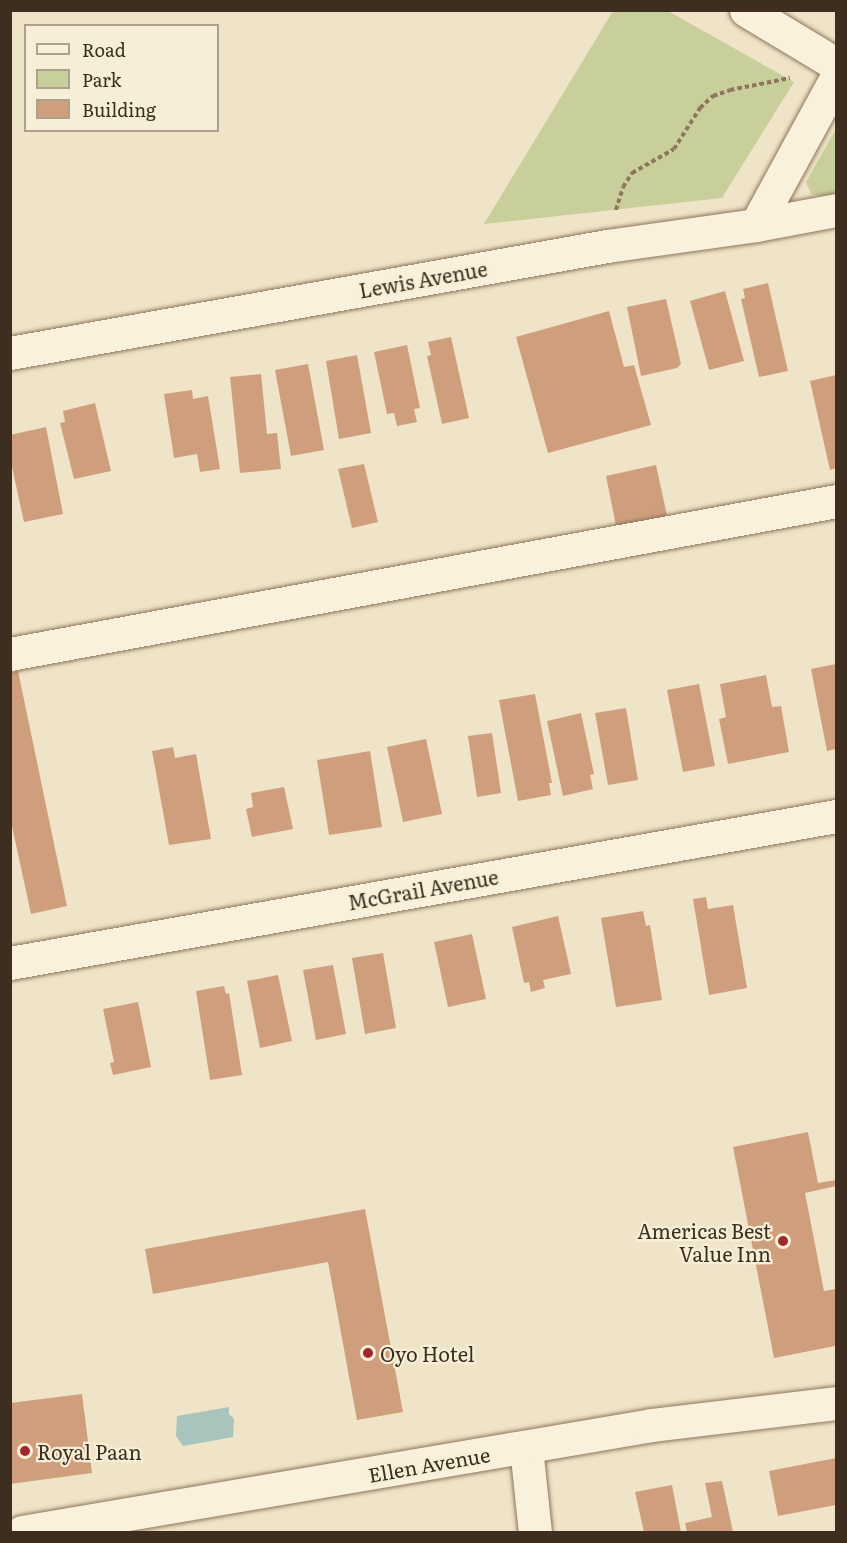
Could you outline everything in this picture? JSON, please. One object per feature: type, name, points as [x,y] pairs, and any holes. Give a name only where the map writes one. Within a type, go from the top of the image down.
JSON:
[{"type":"street","points":[[746,10],[837,63]]},
{"type":"street","points":[[756,225],[837,78]]},
{"type":"street","name":"Lewis Avenue","points":[[10,353],[608,246],[756,225],[837,210]]},
{"type":"street","points":[[10,654],[837,501]]},
{"type":"street","name":"McGrail Avenue","points":[[10,963],[837,816]]},
{"type":"street","name":"Ellen Avenue","points":[[22,1533],[172,1520],[526,1447],[652,1425],[837,1403]]},
{"type":"street","points":[[526,1447],[535,1533]]},
{"type":"path","points":[[608,246],[620,195],[632,173],[674,149],[700,108],[713,96],[730,90],[794,77]]},
{"type":"green space","points":[[613,11],[668,11],[794,82],[722,198],[484,224]]},
{"type":"green space","points":[[836,129],[836,194],[822,196],[811,194],[806,182]]},
{"type":"water","points":[[229,1407],[229,1414],[234,1419],[233,1437],[183,1446],[176,1436],[177,1416]]},
{"type":"building","points":[[768,283],[788,371],[759,377],[741,299],[745,298],[743,289]]},
{"type":"building","points":[[725,291],[744,361],[709,370],[690,301]]},
{"type":"building","points":[[666,299],[681,364],[677,368],[641,376],[627,307]]},
{"type":"building","points":[[609,311],[624,367],[634,365],[651,425],[548,453],[516,337]]},
{"type":"building","points":[[451,337],[469,418],[442,424],[427,356],[431,355],[428,342]]},
{"type":"building","points":[[407,345],[420,408],[414,409],[417,422],[397,426],[394,413],[387,414],[374,352]]},
{"type":"building","points":[[357,355],[371,433],[339,439],[326,361]]},
{"type":"building","points":[[308,364],[324,450],[291,456],[275,370]]},
{"type":"building","points":[[261,374],[267,434],[277,433],[281,469],[240,473],[230,377]]},
{"type":"building","points":[[836,375],[836,468],[830,470],[810,381]]},
{"type":"building","points":[[192,390],[193,399],[208,396],[220,469],[200,472],[197,454],[174,458],[164,394]]},
{"type":"building","points":[[95,403],[111,471],[74,479],[60,423],[65,422],[63,411]]},
{"type":"building","points":[[46,427],[63,514],[24,522],[10,458],[10,435]]},
{"type":"building","points":[[364,464],[378,522],[352,528],[338,469]]},
{"type":"building","points":[[656,465],[668,520],[617,531],[606,476]]},
{"type":"building","points":[[836,664],[836,749],[827,751],[811,669]]},
{"type":"building","points":[[18,671],[67,906],[31,914],[10,817],[10,673]]},
{"type":"building","points":[[766,675],[772,707],[781,706],[789,752],[728,764],[719,719],[726,717],[720,684]]},
{"type":"building","points":[[699,684],[715,766],[683,772],[667,690]]},
{"type":"building","points":[[535,694],[552,783],[549,783],[551,795],[518,801],[499,700]]},
{"type":"building","points":[[626,708],[638,780],[608,785],[595,713]]},
{"type":"building","points":[[581,713],[594,774],[590,775],[593,789],[563,796],[547,721]]},
{"type":"building","points":[[492,733],[501,793],[477,797],[468,736]]},
{"type":"building","points":[[426,739],[442,814],[403,822],[387,747]]},
{"type":"building","points":[[173,747],[175,758],[196,754],[211,839],[169,845],[152,751]]},
{"type":"building","points":[[370,751],[382,827],[329,835],[317,760]]},
{"type":"building","points":[[284,787],[293,829],[252,837],[246,809],[253,807],[251,793]]},
{"type":"building","points":[[706,897],[708,909],[733,905],[747,988],[709,995],[693,899]]},
{"type":"building","points":[[643,911],[646,926],[650,925],[662,1000],[616,1007],[601,918]]},
{"type":"building","points":[[558,916],[571,974],[543,980],[545,988],[531,992],[529,982],[524,983],[512,927]]},
{"type":"building","points":[[472,934],[486,999],[448,1007],[434,942]]},
{"type":"building","points":[[383,953],[396,1028],[365,1034],[352,958]]},
{"type":"building","points":[[333,965],[346,1034],[316,1040],[303,970]]},
{"type":"building","points":[[278,975],[292,1041],[260,1048],[247,981]]},
{"type":"building","points":[[224,986],[226,994],[229,993],[242,1075],[210,1080],[196,991]]},
{"type":"building","points":[[138,1002],[151,1067],[113,1075],[110,1063],[114,1062],[103,1009]]},
{"type":"building","name":"Americas Best Value Inn","points":[[808,1132],[818,1183],[836,1180],[836,1186],[805,1193],[824,1291],[836,1289],[836,1341],[835,1346],[774,1358],[733,1147]]},
{"type":"building","name":"Oyo Hotel","points":[[365,1209],[403,1412],[357,1420],[328,1262],[153,1294],[145,1249]]},
{"type":"building","points":[[82,1394],[92,1473],[10,1484],[10,1403]]},
{"type":"building","points":[[836,1458],[836,1505],[778,1516],[769,1471]]},
{"type":"building","points":[[722,1481],[733,1532],[687,1532],[685,1523],[712,1517],[705,1483]]},
{"type":"building","points":[[672,1485],[681,1532],[644,1532],[635,1492]]},
{"type":"place","name":"Americas Best Value Inn","points":[[783,1241]]},
{"type":"place","name":"Oyo Hotel","points":[[368,1353]]},
{"type":"place","name":"Royal Paan","points":[[25,1451]]}]
